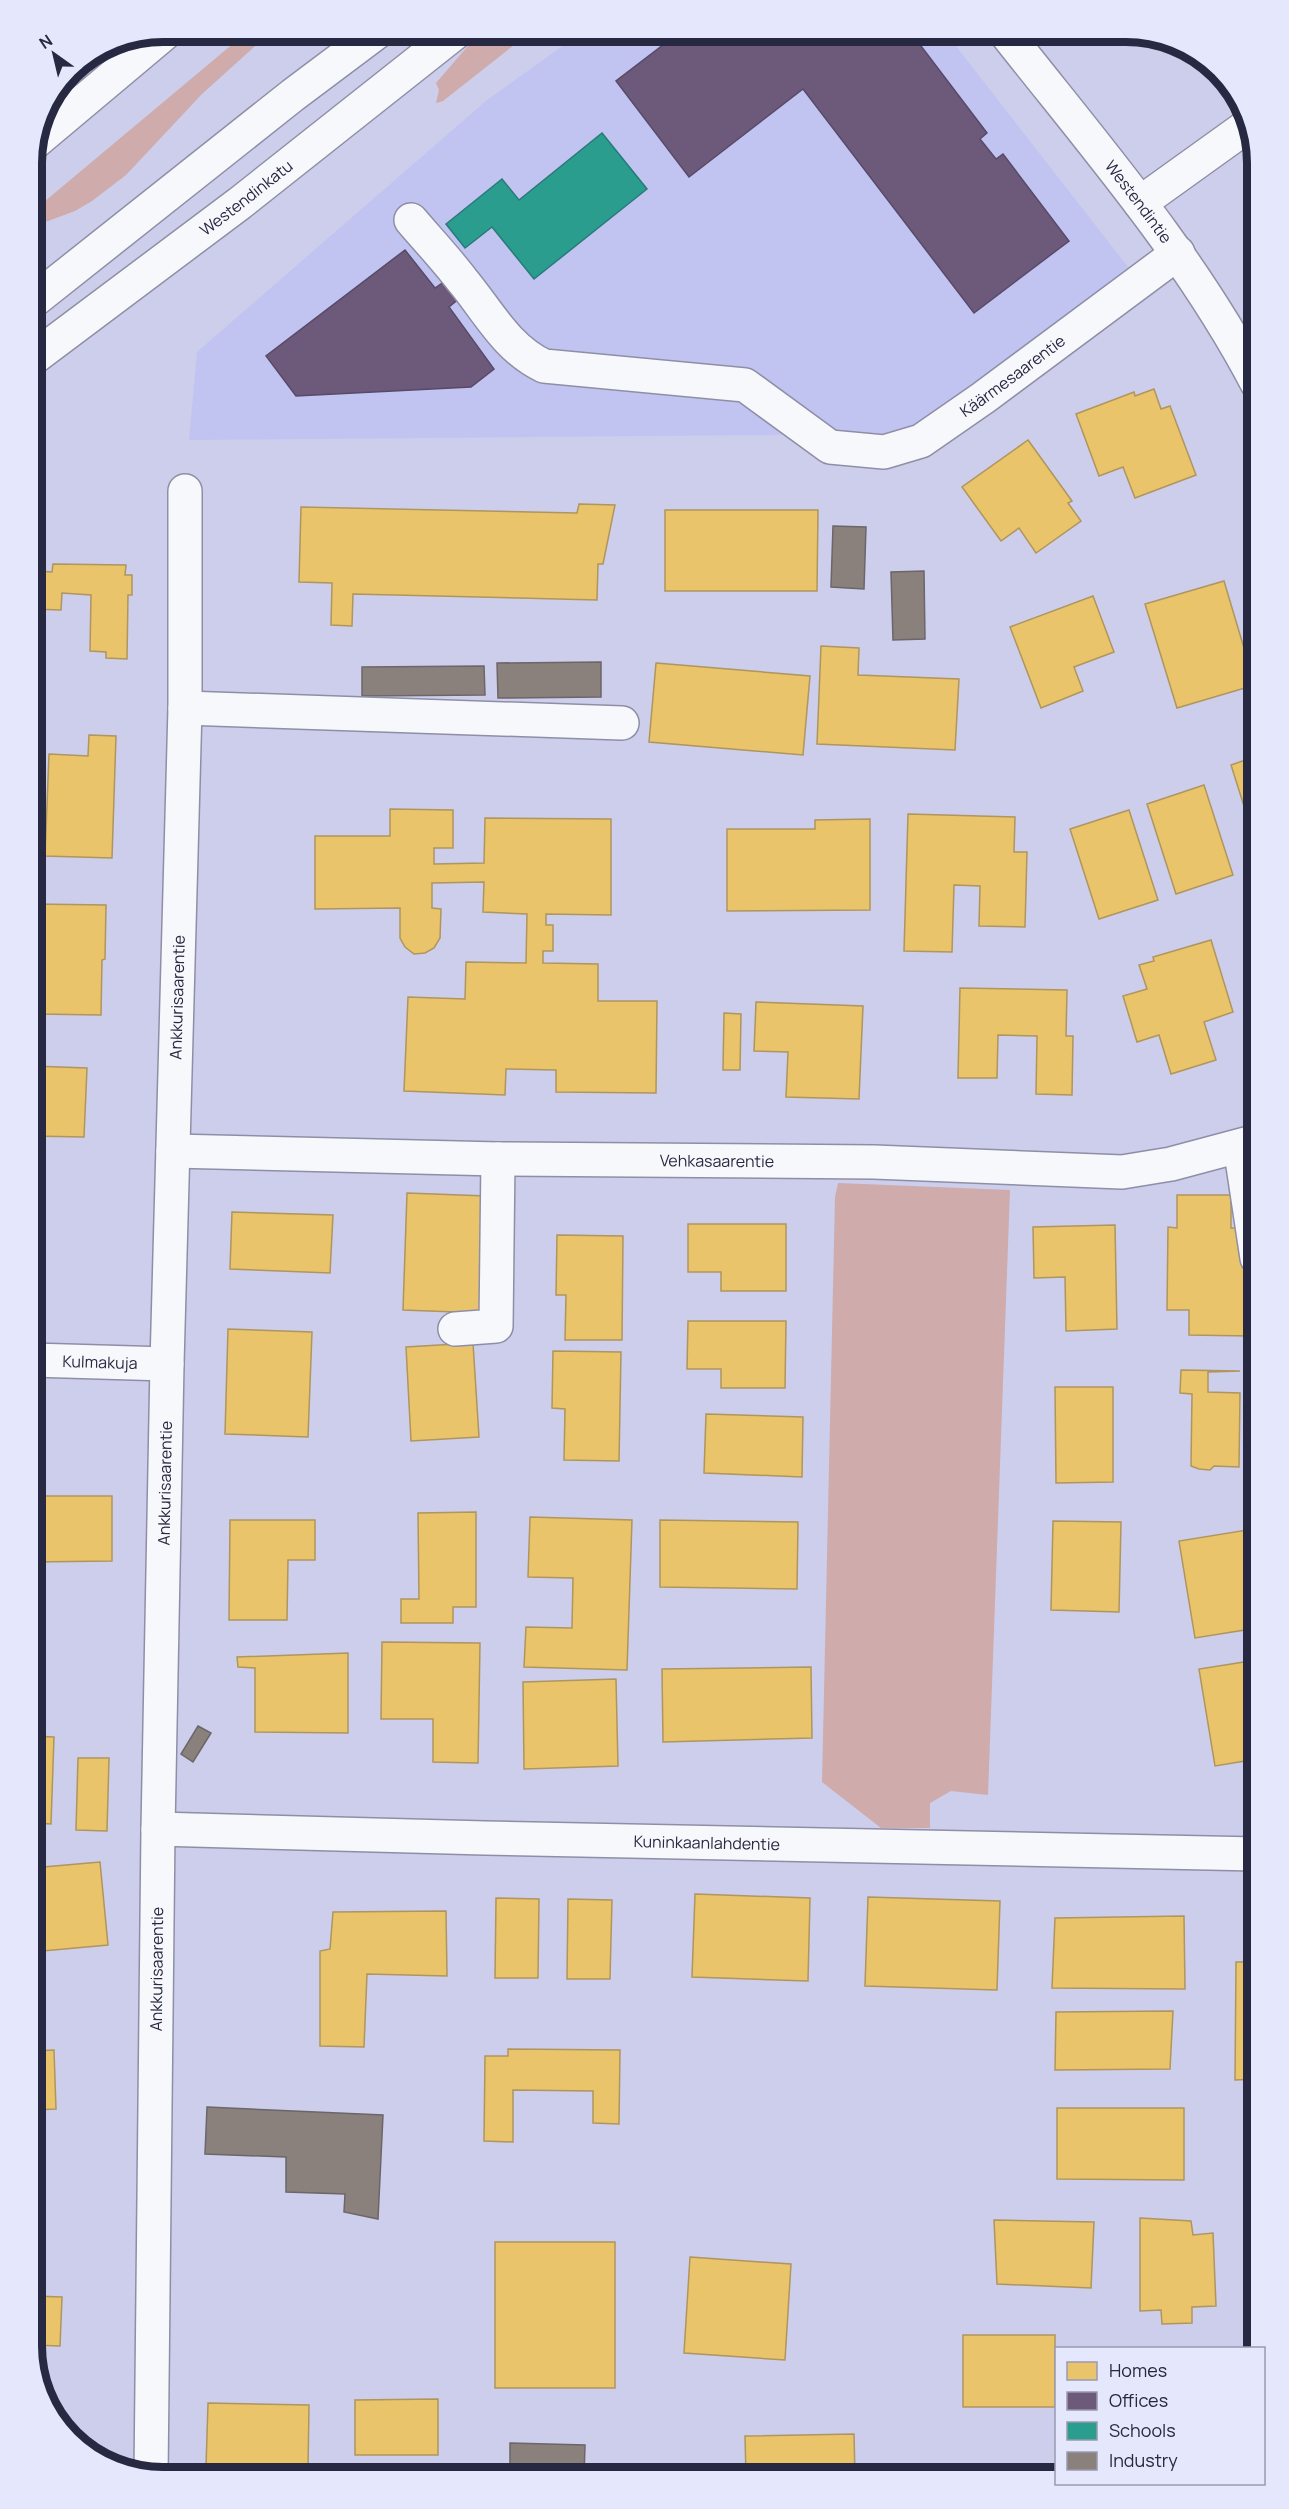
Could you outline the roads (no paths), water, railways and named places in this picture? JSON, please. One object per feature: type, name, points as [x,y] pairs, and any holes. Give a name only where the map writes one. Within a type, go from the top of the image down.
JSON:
[{"type":"street","points":[[42,294],[293,95],[364,42]]},
{"type":"street","name":"Westendinkatu","points":[[42,351],[240,202],[443,42]]},
{"type":"street","name":"Westendintie","points":[[1013,42],[1178,253],[1247,364]]},
{"type":"street","points":[[46,133],[153,43]]},
{"type":"street","points":[[1140,203],[1242,129]]},
{"type":"street","name":"Käärmesaarentie","points":[[411,220],[463,280],[509,342],[530,359],[544,366],[745,385],[830,447],[884,452],[921,441],[983,398],[1178,253]]},
{"type":"street","name":"Ankkurisaarentie","points":[[151,2467],[158,1829],[167,1364],[185,708],[185,491]]},
{"type":"street","points":[[185,708],[622,723]]},
{"type":"street","name":"Vehkasaarentie","points":[[173,1150],[498,1159],[874,1162],[1122,1172],[1171,1164],[1247,1144]]},
{"type":"street","points":[[455,1329],[496,1326],[498,1159]]},
{"type":"street","name":"Kulmakuja","points":[[42,1360],[167,1364]]},
{"type":"street","name":"Kuninkaanlahdentie","points":[[158,1829],[1247,1854]]}]
